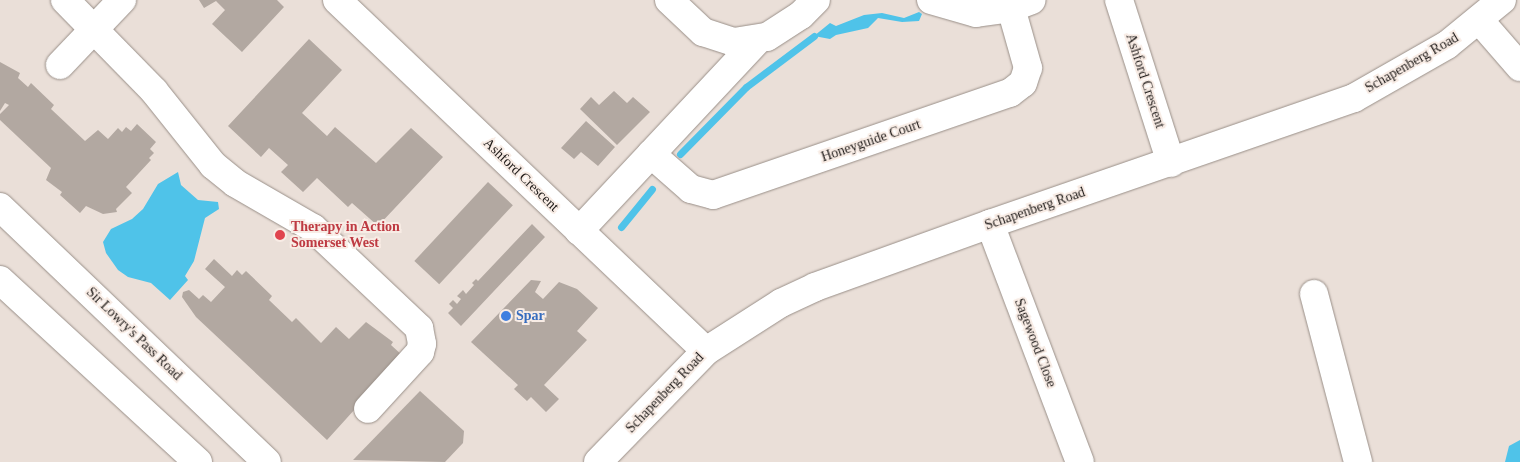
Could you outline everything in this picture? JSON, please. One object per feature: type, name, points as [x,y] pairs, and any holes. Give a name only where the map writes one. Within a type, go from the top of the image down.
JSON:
[{"type":"street","points":[[65,0],[154,91],[213,165],[234,183],[313,228],[419,328],[422,344],[420,352],[368,410]]},
{"type":"street","points":[[60,65],[122,0]]},
{"type":"street","name":"Ashford Crescent","points":[[337,0],[706,351]]},
{"type":"street","points":[[669,0],[713,38],[734,42],[758,40]]},
{"type":"street","points":[[579,231],[758,40],[801,15],[816,0]]},
{"type":"street","points":[[931,0],[976,13],[1021,4]]},
{"type":"street","name":"Ashford Crescent","points":[[1118,0],[1171,162]]},
{"type":"street","name":"Schapenberg Road","points":[[598,462],[706,351],[756,316],[798,294],[990,224],[1354,98],[1447,46],[1480,21],[1502,0]]},
{"type":"street","name":"Honeyguide Court","points":[[651,154],[691,189],[713,195],[1010,93],[1023,83],[1028,68],[1021,4]]},
{"type":"street","points":[[1480,21],[1520,67]]},
{"type":"street","name":"Sir Lowry's Pass Road","points":[[0,207],[267,462]]},
{"type":"street","name":"Sagewood Close","points":[[990,224],[1080,462]]},
{"type":"street","points":[[0,280],[198,462]]},
{"type":"street","points":[[1314,294],[1358,462]]},
{"type":"water","points":[[919,12],[922,14],[919,21],[902,22],[878,18],[868,28],[836,35],[830,39],[814,36],[830,23],[836,26],[864,15],[882,13],[904,18]]},
{"type":"water","points":[[178,172],[181,185],[198,200],[218,202],[219,209],[205,218],[194,261],[185,276],[188,280],[170,300],[151,283],[128,277],[118,270],[106,253],[103,242],[111,229],[132,219],[143,209],[158,184]]},
{"type":"water","points":[[1520,440],[1520,462],[1505,462],[1509,446]]},
{"type":"building","points":[[199,0],[277,0],[284,7],[242,52],[212,24],[225,10],[216,1],[204,8]]},
{"type":"building","points":[[309,39],[342,70],[302,113],[327,136],[335,127],[376,163],[411,128],[443,157],[378,226],[352,203],[348,207],[317,178],[303,192],[281,172],[288,165],[269,148],[261,157],[228,126]]},
{"type":"building","points":[[0,62],[20,73],[18,78],[28,87],[31,83],[54,105],[51,109],[85,141],[98,130],[108,139],[118,128],[122,132],[126,127],[131,131],[137,124],[156,142],[150,149],[154,153],[149,158],[151,160],[126,187],[132,193],[116,209],[117,212],[103,214],[86,206],[80,213],[60,195],[62,192],[46,180],[51,168],[0,120],[0,114],[9,105],[5,103],[0,111]]},
{"type":"building","points":[[614,91],[627,103],[633,97],[650,112],[617,145],[580,109],[591,97],[599,105]]},
{"type":"building","points":[[586,121],[615,147],[598,166],[581,152],[574,159],[561,148]]},
{"type":"building","points":[[488,182],[513,205],[439,284],[414,261]]},
{"type":"building","points":[[532,224],[545,237],[461,326],[448,313],[453,308],[449,304],[453,300],[457,304],[461,299],[457,296],[463,290],[466,294],[474,285],[472,283],[476,279],[478,281]]},
{"type":"building","points":[[214,259],[232,276],[237,270],[242,275],[246,271],[272,296],[269,300],[292,322],[296,318],[321,343],[336,327],[349,339],[366,322],[393,342],[391,345],[403,356],[327,440],[196,317],[182,297],[183,292],[189,290],[199,299],[203,295],[211,302],[225,287],[205,269]]},
{"type":"building","points":[[531,280],[541,281],[535,292],[543,299],[559,282],[577,289],[598,308],[577,331],[587,340],[544,385],[559,399],[546,412],[531,397],[527,401],[514,389],[518,385],[471,342]]},
{"type":"building","points":[[420,391],[464,431],[463,443],[445,462],[353,460]]},
{"type":"waterway","points":[[680,154],[746,87],[814,36]]},
{"type":"waterway","points":[[621,227],[652,189]]},
{"type":"place","name":"Therapy in Action Somerset West","points":[[280,235]]},
{"type":"place","name":"Spar","points":[[506,316]]}]
